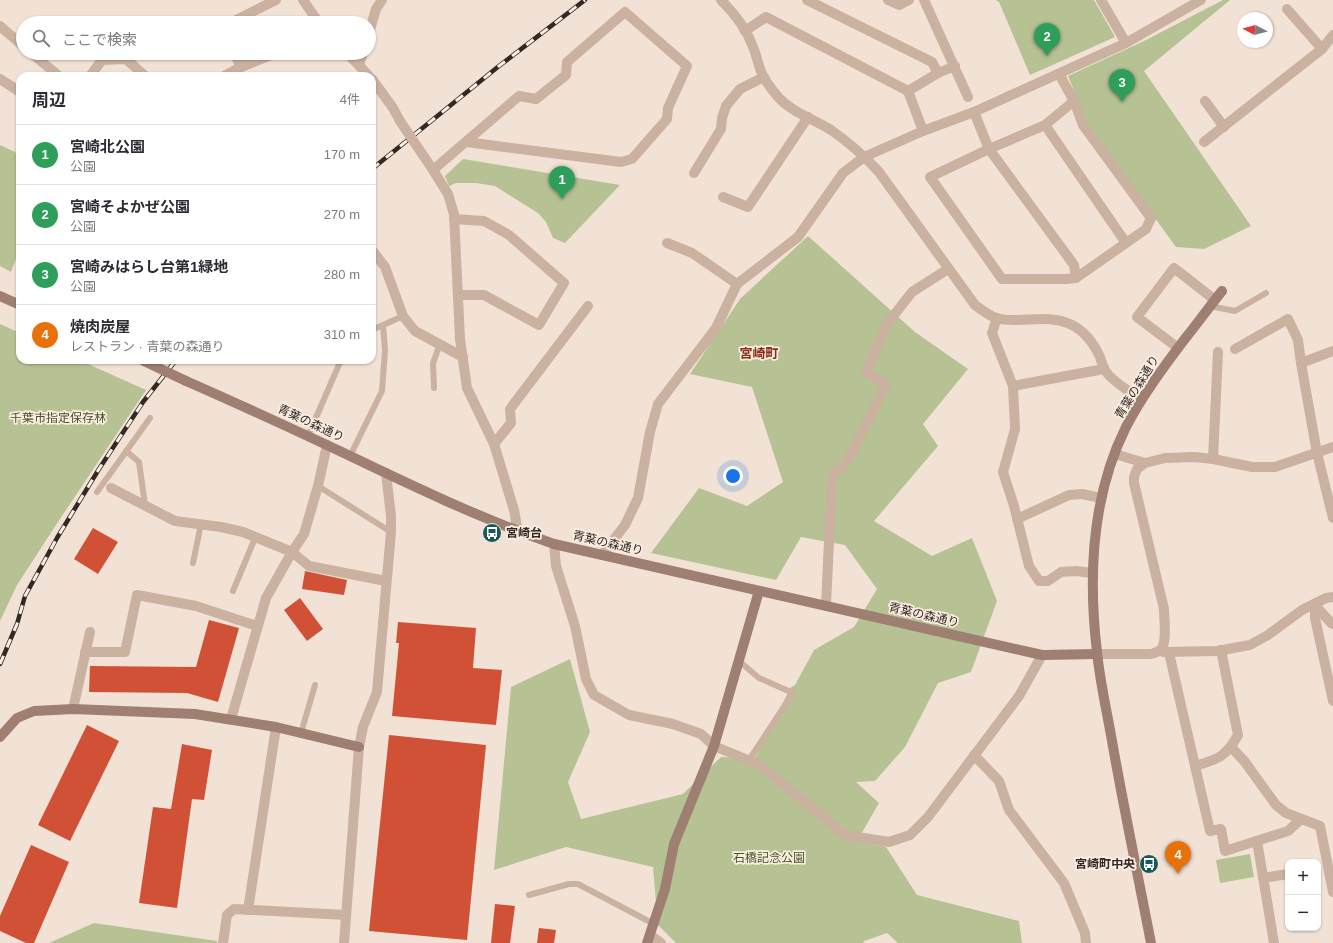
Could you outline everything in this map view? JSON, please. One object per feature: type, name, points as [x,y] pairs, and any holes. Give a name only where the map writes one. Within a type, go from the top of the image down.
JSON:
[{"type":"street","points":[[244,16],[276,0]]},
{"type":"street","points":[[303,0],[314,16]]},
{"type":"street","points":[[374,16],[376,9],[382,0]]},
{"type":"street","points":[[721,0],[728,7],[745,31],[753,47],[761,73],[780,100],[831,130],[864,157],[879,172],[975,305],[986,313],[997,318],[1051,319],[1073,325],[1085,334],[1093,344],[1104,369],[1113,379],[1141,399]]},
{"type":"street","points":[[807,0],[932,62],[938,73]]},
{"type":"street","points":[[888,0],[899,5],[909,0]]},
{"type":"street","points":[[924,0],[968,96]]},
{"type":"street","points":[[602,555],[625,525],[638,498],[650,432],[658,404],[716,328],[737,284],[798,237],[843,173],[864,157],[923,131],[974,112],[1126,43],[1201,0]]},
{"type":"street","points":[[1105,1],[1126,43]]},
{"type":"street","points":[[1287,9],[1322,49]]},
{"type":"street","points":[[433,170],[519,96],[536,100],[566,75],[567,62],[625,12],[687,66],[668,108],[667,119],[632,159],[622,162],[466,142]]},
{"type":"street","points":[[745,31],[766,17],[908,91],[923,131]]},
{"type":"street","points":[[0,26],[16,40]]},
{"type":"street","points":[[1204,142],[1322,49],[1333,35]]},
{"type":"street","points":[[40,60],[54,72]]},
{"type":"street","points":[[93,72],[102,60]]},
{"type":"street","points":[[127,60],[141,72]]},
{"type":"street","points":[[238,60],[241,67]]},
{"type":"street","points":[[232,72],[258,60]]},
{"type":"street","points":[[354,60],[365,72]]},
{"type":"street","points":[[359,65],[361,60]]},
{"type":"street","points":[[908,91],[938,73],[955,66]]},
{"type":"street","points":[[1058,74],[1074,101],[1083,125],[1151,218],[1146,229],[1076,278],[1002,279],[930,177],[989,149],[1045,126],[1074,101]]},
{"type":"street","points":[[694,173],[721,129],[722,118],[726,106],[740,89],[764,77]]},
{"type":"street","points":[[0,79],[16,89]]},
{"type":"street","points":[[376,83],[448,194],[454,218],[460,339],[467,388],[494,444],[514,510],[518,532]]},
{"type":"street","points":[[1205,101],[1224,127]]},
{"type":"street","points":[[974,112],[989,149],[1074,265],[1076,278]]},
{"type":"street","points":[[723,197],[748,207],[808,117]]},
{"type":"street","points":[[1045,126],[1126,243]]},
{"type":"street","points":[[454,218],[484,221],[509,235],[564,283],[539,325],[484,296],[458,296]]},
{"type":"street","points":[[667,243],[692,253],[737,284]]},
{"type":"street","points":[[376,255],[385,267],[403,316],[415,331],[463,357]]},
{"type":"street","points":[[1178,348],[1137,318],[1174,268],[1213,303]]},
{"type":"street","points":[[826,606],[832,475],[847,462],[886,385],[866,372],[887,324],[912,292],[948,269]]},
{"type":"street","name":"青葉の森通り","points":[[1152,943],[1115,756],[1097,654],[1092,604],[1092,573],[1096,523],[1101,498],[1115,454],[1126,427],[1141,399],[1222,291]]},
{"type":"street","points":[[0,296],[16,303]]},
{"type":"street","points":[[494,444],[511,423],[510,409],[588,306]]},
{"type":"street","points":[[997,318],[992,333],[1013,386],[1015,429],[1003,472],[1018,519],[1029,566],[1039,581],[1048,581],[1061,572],[1076,571],[1092,573]]},
{"type":"street","points":[[1235,349],[1288,319],[1298,340],[1317,453],[1333,518]]},
{"type":"street","points":[[1301,363],[1333,351]]},
{"type":"street","points":[[1213,459],[1218,352]]},
{"type":"street","name":"青葉の森通り","points":[[152,364],[328,445],[386,474],[518,532],[554,544],[1042,655],[1097,654]]},
{"type":"street","points":[[1013,386],[1104,369]]},
{"type":"street","points":[[231,719],[266,598],[304,534],[328,445]]},
{"type":"street","points":[[1158,652],[1162,648],[1164,642],[1164,609],[1134,483],[1134,477],[1137,469],[1145,463],[1165,458],[1194,457],[1213,459],[1252,467],[1275,467],[1333,447]]},
{"type":"street","points":[[1115,454],[1145,463]]},
{"type":"street","points":[[344,943],[359,747],[363,727],[377,692],[391,532],[391,516],[386,474]]},
{"type":"street","points":[[111,488],[175,521],[242,532],[292,552],[309,566],[386,581]]},
{"type":"street","points":[[1018,519],[1069,494],[1082,494],[1101,498]]},
{"type":"street","points":[[554,544],[556,566],[575,626],[586,679],[594,695],[628,715],[673,724],[701,734],[714,746],[760,765],[845,835],[889,842],[910,835],[923,822],[1019,696],[1042,655]]},
{"type":"street","points":[[661,943],[649,939],[665,890],[674,844],[714,746],[760,591]]},
{"type":"street","points":[[85,652],[125,652],[137,595],[196,606],[257,626]]},
{"type":"street","points":[[1097,654],[1151,654],[1158,652],[1169,653],[1221,650],[1250,645],[1268,635],[1302,610],[1315,605],[1326,598],[1333,597]]},
{"type":"street","points":[[1315,605],[1330,623],[1333,624]]},
{"type":"street","points":[[1315,605],[1315,618],[1333,701]]},
{"type":"street","points":[[74,709],[90,632]]},
{"type":"street","points":[[1195,766],[1217,760],[1231,748],[1238,735],[1221,650]]},
{"type":"street","points":[[1169,653],[1210,831],[1221,829],[1225,851],[1288,831],[1301,819]]},
{"type":"street","points":[[0,737],[17,718],[34,712],[74,709],[195,714],[276,727],[359,747]]},
{"type":"street","points":[[248,910],[276,727]]},
{"type":"street","points":[[1231,748],[1245,762],[1276,804],[1286,813],[1320,826],[1323,868],[1333,888]]},
{"type":"street","points":[[974,755],[999,781],[1009,810],[1064,883],[1084,933],[1086,943]]},
{"type":"street","points":[[1257,841],[1274,943]]},
{"type":"street","points":[[1263,878],[1285,874]]},
{"type":"street","points":[[223,943],[227,915],[234,909],[346,915]]},
{"type":"lane","points":[[1213,303],[1235,311],[1266,294]]},
{"type":"lane","points":[[376,328],[403,316]]},
{"type":"lane","points":[[350,456],[382,391],[385,350],[383,325]]},
{"type":"lane","points":[[434,388],[434,363],[440,344]]},
{"type":"lane","points":[[308,436],[339,364]]},
{"type":"lane","points":[[97,492],[150,418]]},
{"type":"lane","points":[[126,451],[139,462],[145,505]]},
{"type":"lane","points":[[318,486],[391,532]]},
{"type":"lane","points":[[193,563],[200,524]]},
{"type":"lane","points":[[233,591],[255,538]]},
{"type":"lane","points":[[739,661],[759,678],[793,693],[749,760]]},
{"type":"lane","points":[[301,733],[315,685]]},
{"type":"lane","points":[[529,895],[569,884],[578,884],[654,924]]},
{"type":"green space","points":[[996,0],[1094,0],[1115,37],[1030,75],[999,2]]},
{"type":"green space","points":[[1223,0],[1230,0],[1144,71],[1251,226],[1204,249],[1176,247],[1089,127],[1068,76],[1144,41]]},
{"type":"green space","points":[[0,145],[16,153],[16,259],[11,272],[0,266]]},
{"type":"green space","points":[[463,159],[620,185],[565,243],[553,238],[546,222],[538,213],[495,186],[476,183],[456,183],[449,186],[445,176]]},
{"type":"green space","name":"石橋記念公園","points":[[808,236],[915,332],[968,369],[923,424],[938,446],[874,521],[932,556],[972,538],[997,601],[971,672],[938,683],[905,747],[875,781],[856,782],[879,803],[857,841],[886,847],[917,895],[1019,921],[1022,943],[898,943],[887,933],[864,941],[863,943],[676,943],[658,925],[653,867],[566,847],[494,870],[511,687],[570,659],[590,732],[568,782],[581,819],[683,794],[721,757],[754,759],[790,688],[795,685],[814,650],[854,627],[877,589],[845,545],[801,537],[776,580],[651,553],[699,488],[747,506],[783,482],[752,387],[690,374],[740,299]]},
{"type":"green space","name":"千葉市指定保存林","points":[[0,324],[16,331],[16,364],[88,364],[146,390],[17,585],[0,621]]},
{"type":"green space","points":[[1250,854],[1254,877],[1220,883],[1216,860]]},
{"type":"green space","points":[[94,923],[217,941],[217,943],[49,943]]},
{"type":"building","points":[[93,528],[118,542],[98,574],[74,559]]},
{"type":"building","points":[[305,571],[347,580],[344,595],[302,589]]},
{"type":"building","points":[[300,598],[323,629],[307,641],[284,610]]},
{"type":"building","points":[[209,620],[239,628],[218,702],[187,693],[89,692],[90,666],[196,667]]},
{"type":"building","points":[[398,622],[476,628],[473,668],[502,670],[496,725],[392,716],[399,643],[396,643]]},
{"type":"building","points":[[87,725],[119,741],[70,841],[38,825]]},
{"type":"building","points":[[389,735],[486,745],[467,940],[369,931]]},
{"type":"building","points":[[182,744],[212,750],[204,800],[192,799],[177,908],[139,903],[153,807],[171,809]]},
{"type":"building","points":[[31,845],[69,862],[34,943],[26,943],[0,931],[0,916]]},
{"type":"building","points":[[495,904],[515,906],[510,943],[491,943]]},
{"type":"building","points":[[539,928],[556,930],[554,943],[537,943]]},
{"type":"railway","points":[[376,166],[499,66],[585,0]]},
{"type":"railway","points":[[0,664],[17,624],[25,596],[57,538],[99,469],[143,402],[173,364]]},
{"type":"place","name":"宮崎そよかぜ公園","points":[[1047,56]]},
{"type":"place","name":"宮崎みはらし台第1緑地","points":[[1122,102]]},
{"type":"place","name":"宮崎北公園","points":[[562,199]]},
{"type":"place","name":"宮崎台","points":[[492,533]]},
{"type":"place","name":"宮崎町中央","points":[[1149,864]]},
{"type":"place","name":"焼肉炭屋","points":[[1178,874]]},
{"type":"district","name":"宮崎町","points":[[759,353]]}]
